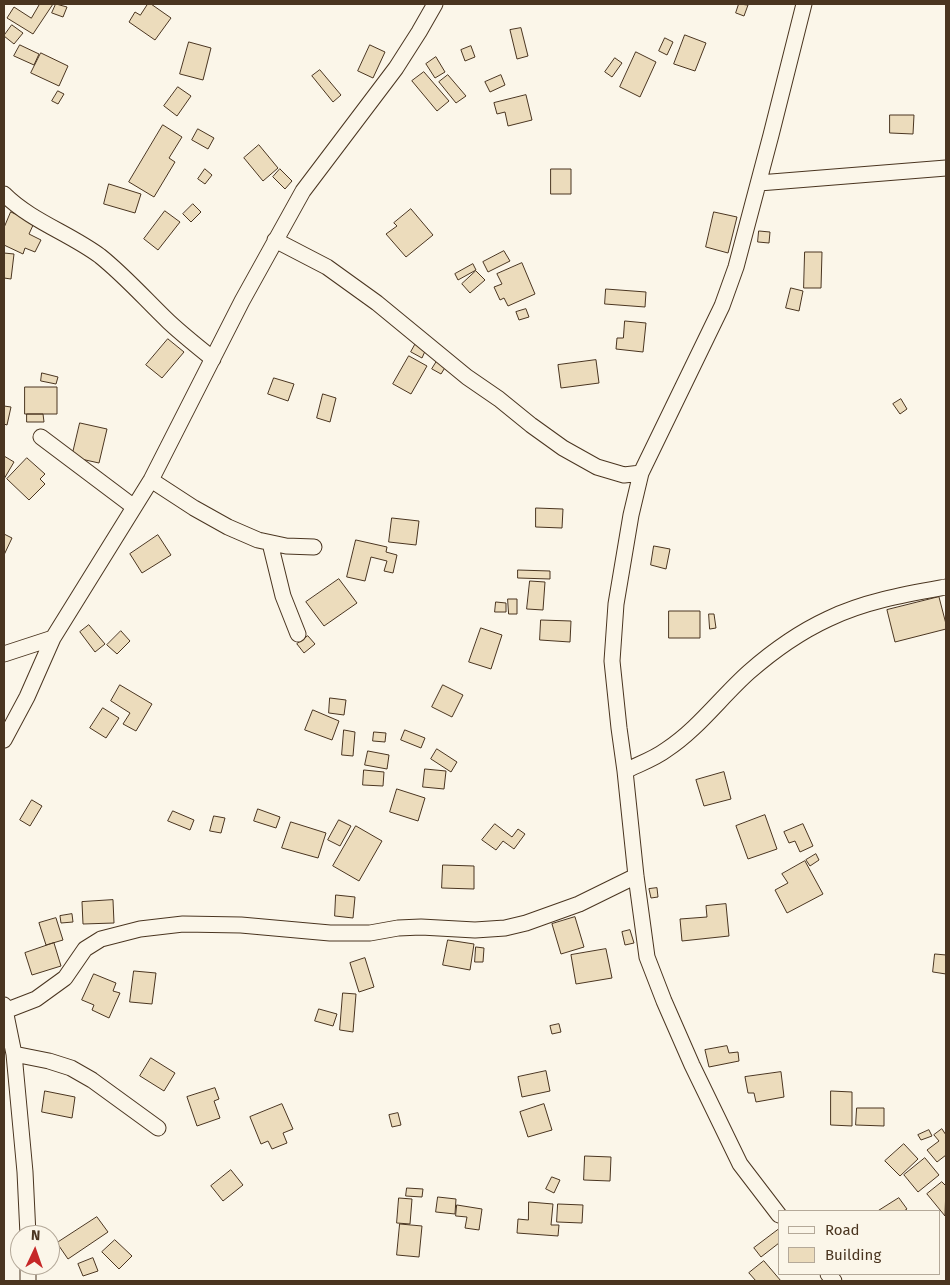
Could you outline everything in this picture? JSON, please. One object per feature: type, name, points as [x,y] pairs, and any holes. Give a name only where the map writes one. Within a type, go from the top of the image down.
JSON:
[{"type":"street","points":[[4,740],[27,697],[54,638],[150,480],[275,240],[303,191],[396,68],[435,4]]},
{"type":"street","points":[[778,1214],[740,1164],[692,1064],[647,957],[612,661],[616,604],[628,532],[641,472],[722,306],[736,267],[804,4]]},
{"type":"street","points":[[759,183],[946,168]]},
{"type":"street","points":[[4,194],[34,218],[98,255],[123,275],[169,322],[213,359]]},
{"type":"street","points":[[275,240],[327,267],[363,293],[467,377],[563,448],[597,467],[624,475],[641,472]]},
{"type":"street","points":[[41,437],[134,507]]},
{"type":"street","points":[[150,480],[228,527],[258,540],[286,546],[314,547]]},
{"type":"street","points":[[270,543],[283,596],[298,634]]},
{"type":"street","points":[[625,771],[665,751],[692,730],[748,673],[792,640],[829,619],[862,606],[906,594],[946,588]]},
{"type":"street","points":[[4,654],[54,638]]},
{"type":"street","points":[[28,1225],[25,1172],[14,1054],[5,1008],[36,999],[65,978],[85,949],[101,939],[140,929],[183,924],[231,925],[338,933],[370,933],[398,928],[420,927],[475,930],[505,928],[526,923],[579,904],[636,876]]},
{"type":"street","points":[[14,1054],[49,1061],[71,1068],[92,1080],[158,1128]]},
{"type":"building","points":[[40,4],[53,4],[33,34],[7,18],[14,7],[31,18]]},
{"type":"building","points":[[56,4],[67,7],[63,17],[52,13]]},
{"type":"building","points":[[148,4],[151,4],[171,18],[155,40],[129,22],[135,12],[140,15]]},
{"type":"building","points":[[739,4],[748,5],[744,16],[736,13]]},
{"type":"building","points":[[12,25],[23,33],[14,44],[4,36]]},
{"type":"building","points":[[521,28],[528,56],[517,59],[510,30]]},
{"type":"building","points":[[685,35],[706,43],[695,71],[674,64]]},
{"type":"building","points":[[665,38],[673,42],[667,55],[659,51]]},
{"type":"building","points":[[189,42],[211,48],[203,80],[180,74]]},
{"type":"building","points":[[20,45],[39,54],[34,65],[14,56]]},
{"type":"building","points":[[370,45],[385,52],[373,78],[358,71]]},
{"type":"building","points":[[471,46],[475,57],[465,61],[461,50]]},
{"type":"building","points":[[636,52],[656,62],[640,97],[620,87]]},
{"type":"building","points":[[41,53],[68,66],[59,86],[31,73]]},
{"type":"building","points":[[436,57],[445,72],[435,78],[426,64]]},
{"type":"building","points":[[615,58],[622,63],[612,77],[605,72]]},
{"type":"building","points":[[320,70],[341,95],[333,102],[312,76]]},
{"type":"building","points":[[424,72],[449,101],[437,111],[412,81]]},
{"type":"building","points":[[448,75],[466,96],[456,103],[439,82]]},
{"type":"building","points":[[501,75],[505,85],[490,92],[485,82]]},
{"type":"building","points":[[178,87],[191,96],[177,116],[164,106]]},
{"type":"building","points":[[58,91],[64,94],[58,104],[52,101]]},
{"type":"building","points":[[526,95],[532,120],[508,126],[505,112],[497,114],[494,103]]},
{"type":"building","points":[[890,115],[914,115],[913,134],[890,133]]},
{"type":"building","points":[[163,125],[182,137],[169,158],[175,162],[154,197],[129,182]]},
{"type":"building","points":[[198,129],[214,138],[208,149],[192,140]]},
{"type":"building","points":[[259,145],[278,168],[263,181],[244,158]]},
{"type":"building","points":[[205,169],[212,175],[205,184],[198,179]]},
{"type":"building","points":[[280,169],[292,181],[285,189],[273,177]]},
{"type":"building","points":[[551,169],[571,169],[571,194],[551,194]]},
{"type":"building","points":[[109,184],[141,194],[135,213],[104,204]]},
{"type":"building","points":[[193,204],[201,212],[191,222],[183,214]]},
{"type":"building","points":[[411,209],[433,235],[406,257],[386,234],[397,226],[394,223]]},
{"type":"building","points":[[165,211],[180,222],[158,250],[144,239]]},
{"type":"building","points":[[11,212],[34,223],[29,234],[41,240],[35,252],[25,248],[23,254],[4,245],[4,228]]},
{"type":"building","points":[[714,212],[737,217],[728,253],[706,247]]},
{"type":"building","points":[[759,231],[770,232],[769,243],[758,242]]},
{"type":"building","points":[[504,251],[510,261],[488,272],[483,262]]},
{"type":"building","points":[[805,252],[822,252],[821,288],[804,288]]},
{"type":"building","points":[[4,253],[14,254],[11,279],[4,278]]},
{"type":"building","points":[[522,263],[535,294],[508,306],[504,298],[500,300],[494,287],[502,284],[497,274]]},
{"type":"building","points":[[473,264],[476,270],[458,280],[455,274]]},
{"type":"building","points":[[476,271],[485,280],[470,293],[462,284]]},
{"type":"building","points":[[791,288],[803,291],[799,311],[786,308]]},
{"type":"building","points":[[606,289],[646,292],[645,307],[605,304]]},
{"type":"building","points":[[526,309],[529,317],[519,320],[516,312]]},
{"type":"building","points":[[625,321],[646,323],[643,352],[616,349],[617,338],[623,338]]},
{"type":"building","points":[[168,339],[184,352],[162,378],[146,365]]},
{"type":"building","points":[[416,343],[426,349],[422,358],[411,352]]},
{"type":"building","points":[[409,356],[427,366],[411,394],[393,384]]},
{"type":"building","points":[[596,360],[599,383],[561,388],[558,365]]},
{"type":"building","points":[[437,361],[446,366],[441,374],[432,369]]},
{"type":"building","points":[[42,373],[58,377],[56,384],[41,381]]},
{"type":"building","points":[[274,378],[294,384],[288,401],[268,394]]},
{"type":"building","points":[[25,387],[57,387],[57,414],[25,414]]},
{"type":"building","points":[[323,394],[336,398],[330,422],[317,418]]},
{"type":"building","points":[[901,399],[907,409],[900,414],[893,404]]},
{"type":"building","points":[[4,406],[11,407],[7,425],[4,424]]},
{"type":"building","points":[[27,414],[43,414],[44,422],[27,422]]},
{"type":"building","points":[[80,423],[107,429],[99,463],[72,457]]},
{"type":"building","points":[[4,456],[14,462],[4,479]]},
{"type":"building","points":[[27,458],[45,474],[40,479],[45,484],[29,500],[7,479]]},
{"type":"building","points":[[536,508],[563,509],[562,528],[536,527]]},
{"type":"building","points":[[392,518],[419,521],[416,545],[389,542]]},
{"type":"building","points":[[4,534],[12,538],[4,555]]},
{"type":"building","points":[[158,535],[171,555],[142,573],[130,554]]},
{"type":"building","points":[[356,540],[387,547],[386,552],[397,555],[393,573],[384,571],[387,561],[371,557],[365,581],[347,577]]},
{"type":"building","points":[[654,546],[670,549],[666,569],[651,565]]},
{"type":"building","points":[[518,570],[550,571],[550,579],[518,578]]},
{"type":"building","points":[[339,579],[357,603],[324,626],[306,602]]},
{"type":"building","points":[[530,581],[545,582],[543,610],[527,609]]},
{"type":"building","points":[[939,597],[946,629],[895,642],[887,610]]},
{"type":"building","points":[[508,599],[517,599],[517,614],[509,614]]},
{"type":"building","points":[[496,602],[506,603],[506,612],[495,612]]},
{"type":"building","points":[[669,611],[700,611],[700,638],[669,638]]},
{"type":"building","points":[[709,614],[714,614],[716,628],[710,629]]},
{"type":"building","points":[[541,620],[571,621],[570,642],[540,640]]},
{"type":"building","points":[[89,625],[105,644],[95,652],[80,632]]},
{"type":"building","points":[[481,628],[502,635],[491,669],[469,662]]},
{"type":"building","points":[[121,631],[130,641],[117,654],[107,645]]},
{"type":"building","points":[[308,636],[315,644],[304,653],[297,644]]},
{"type":"building","points":[[120,685],[152,704],[136,731],[123,724],[130,713],[111,701]]},
{"type":"building","points":[[443,685],[463,695],[452,717],[432,707]]},
{"type":"building","points":[[330,698],[346,700],[344,715],[329,713]]},
{"type":"building","points":[[103,708],[119,718],[106,738],[90,728]]},
{"type":"building","points":[[313,710],[339,721],[332,740],[305,730]]},
{"type":"building","points":[[344,730],[355,732],[353,756],[342,755]]},
{"type":"building","points":[[405,730],[425,738],[421,748],[401,740]]},
{"type":"building","points":[[374,732],[386,733],[385,742],[373,741]]},
{"type":"building","points":[[437,749],[457,762],[451,772],[431,759]]},
{"type":"building","points":[[368,751],[389,755],[387,769],[365,765]]},
{"type":"building","points":[[425,769],[446,771],[444,789],[423,787]]},
{"type":"building","points":[[364,770],[384,772],[383,786],[363,785]]},
{"type":"building","points":[[724,772],[731,799],[704,806],[696,780]]},
{"type":"building","points":[[397,789],[425,798],[418,821],[390,812]]},
{"type":"building","points":[[32,800],[42,806],[30,826],[20,820]]},
{"type":"building","points":[[258,809],[280,817],[276,828],[254,821]]},
{"type":"building","points":[[173,811],[194,820],[190,830],[168,821]]},
{"type":"building","points":[[765,815],[777,849],[748,859],[736,826]]},
{"type":"building","points":[[214,816],[225,818],[221,833],[210,831]]},
{"type":"building","points":[[339,820],[351,826],[340,846],[328,840]]},
{"type":"building","points":[[291,822],[326,833],[318,858],[282,848]]},
{"type":"building","points":[[495,824],[512,837],[518,829],[525,834],[514,849],[503,841],[496,850],[482,840]]},
{"type":"building","points":[[803,824],[813,846],[800,852],[795,841],[789,843],[784,832]]},
{"type":"building","points":[[356,826],[382,841],[359,881],[333,866]]},
{"type":"building","points":[[816,854],[819,860],[810,866],[806,860]]},
{"type":"building","points":[[805,861],[823,894],[787,913],[775,890],[788,883],[782,874]]},
{"type":"building","points":[[443,865],[474,866],[474,889],[442,888]]},
{"type":"building","points":[[657,888],[658,897],[651,898],[649,889]]},
{"type":"building","points":[[336,895],[355,897],[353,918],[335,916]]},
{"type":"building","points":[[113,900],[114,923],[83,924],[82,902]]},
{"type":"building","points":[[726,904],[729,936],[682,941],[680,919],[707,917],[706,906]]},
{"type":"building","points":[[72,914],[73,922],[61,923],[60,916]]},
{"type":"building","points":[[575,917],[584,947],[561,954],[552,924]]},
{"type":"building","points":[[56,918],[63,940],[46,945],[39,923]]},
{"type":"building","points":[[630,930],[634,943],[625,945],[622,932]]},
{"type":"building","points":[[448,940],[474,944],[470,970],[443,965]]},
{"type":"building","points":[[54,943],[61,966],[32,975],[25,953]]},
{"type":"building","points":[[476,947],[484,948],[483,962],[475,962]]},
{"type":"building","points":[[606,949],[612,978],[576,984],[571,955]]},
{"type":"building","points":[[935,954],[946,955],[946,974],[933,972]]},
{"type":"building","points":[[365,958],[374,987],[359,992],[350,963]]},
{"type":"building","points":[[134,971],[156,973],[152,1004],[130,1002]]},
{"type":"building","points":[[94,974],[116,983],[113,991],[120,993],[109,1018],[92,1010],[94,1005],[82,1000]]},
{"type":"building","points":[[343,993],[356,994],[353,1032],[340,1030]]},
{"type":"building","points":[[319,1009],[337,1014],[333,1026],[315,1021]]},
{"type":"building","points":[[559,1024],[561,1032],[552,1034],[550,1026]]},
{"type":"building","points":[[727,1046],[729,1053],[738,1052],[739,1061],[709,1067],[705,1050]]},
{"type":"building","points":[[151,1058],[175,1073],[164,1091],[140,1076]]},
{"type":"building","points":[[546,1071],[550,1091],[522,1097],[518,1077]]},
{"type":"building","points":[[781,1072],[784,1097],[756,1102],[754,1093],[748,1093],[745,1077]]},
{"type":"building","points":[[215,1088],[219,1099],[214,1101],[220,1118],[197,1126],[187,1097]]},
{"type":"building","points":[[45,1091],[75,1097],[72,1118],[42,1112]]},
{"type":"building","points":[[831,1091],[852,1092],[852,1126],[831,1125]]},
{"type":"building","points":[[282,1104],[293,1129],[283,1133],[287,1143],[272,1149],[268,1141],[261,1144],[250,1117]]},
{"type":"building","points":[[544,1104],[552,1130],[528,1137],[520,1112]]},
{"type":"building","points":[[857,1108],[884,1108],[884,1126],[856,1125]]},
{"type":"building","points":[[398,1113],[401,1125],[392,1127],[389,1115]]},
{"type":"building","points":[[942,1129],[946,1135],[946,1155],[937,1162],[927,1150],[939,1141],[934,1135]]},
{"type":"building","points":[[929,1130],[932,1136],[921,1140],[918,1135]]},
{"type":"building","points":[[904,1144],[918,1159],[900,1176],[885,1161]]},
{"type":"building","points":[[585,1156],[611,1157],[610,1181],[584,1180]]},
{"type":"building","points":[[925,1158],[939,1175],[918,1192],[904,1175]]},
{"type":"building","points":[[231,1170],[243,1185],[223,1201],[211,1186]]},
{"type":"building","points":[[552,1177],[560,1180],[554,1193],[546,1189]]},
{"type":"building","points":[[942,1182],[946,1186],[945,1216],[927,1194]]},
{"type":"building","points":[[407,1188],[423,1189],[422,1197],[406,1196]]},
{"type":"building","points":[[438,1197],[456,1199],[455,1214],[436,1212]]},
{"type":"building","points":[[399,1198],[412,1199],[410,1224],[397,1223]]},
{"type":"building","points":[[899,1198],[907,1209],[906,1210],[880,1210]]},
{"type":"building","points":[[529,1202],[553,1204],[551,1225],[559,1225],[558,1236],[517,1233],[518,1219],[528,1220]]},
{"type":"building","points":[[558,1204],[583,1205],[582,1223],[557,1222]]},
{"type":"building","points":[[457,1205],[482,1209],[479,1230],[465,1228],[467,1217],[456,1216]]},
{"type":"building","points":[[97,1217],[108,1232],[68,1259],[60,1247],[60,1241]]},
{"type":"building","points":[[400,1224],[422,1226],[419,1257],[397,1255]]},
{"type":"building","points":[[778,1230],[778,1244],[761,1257],[754,1248]]},
{"type":"building","points":[[115,1240],[132,1256],[119,1269],[102,1252]]},
{"type":"building","points":[[93,1258],[98,1271],[83,1276],[78,1264]]},
{"type":"building","points":[[764,1261],[781,1281],[756,1281],[749,1273]]}]
